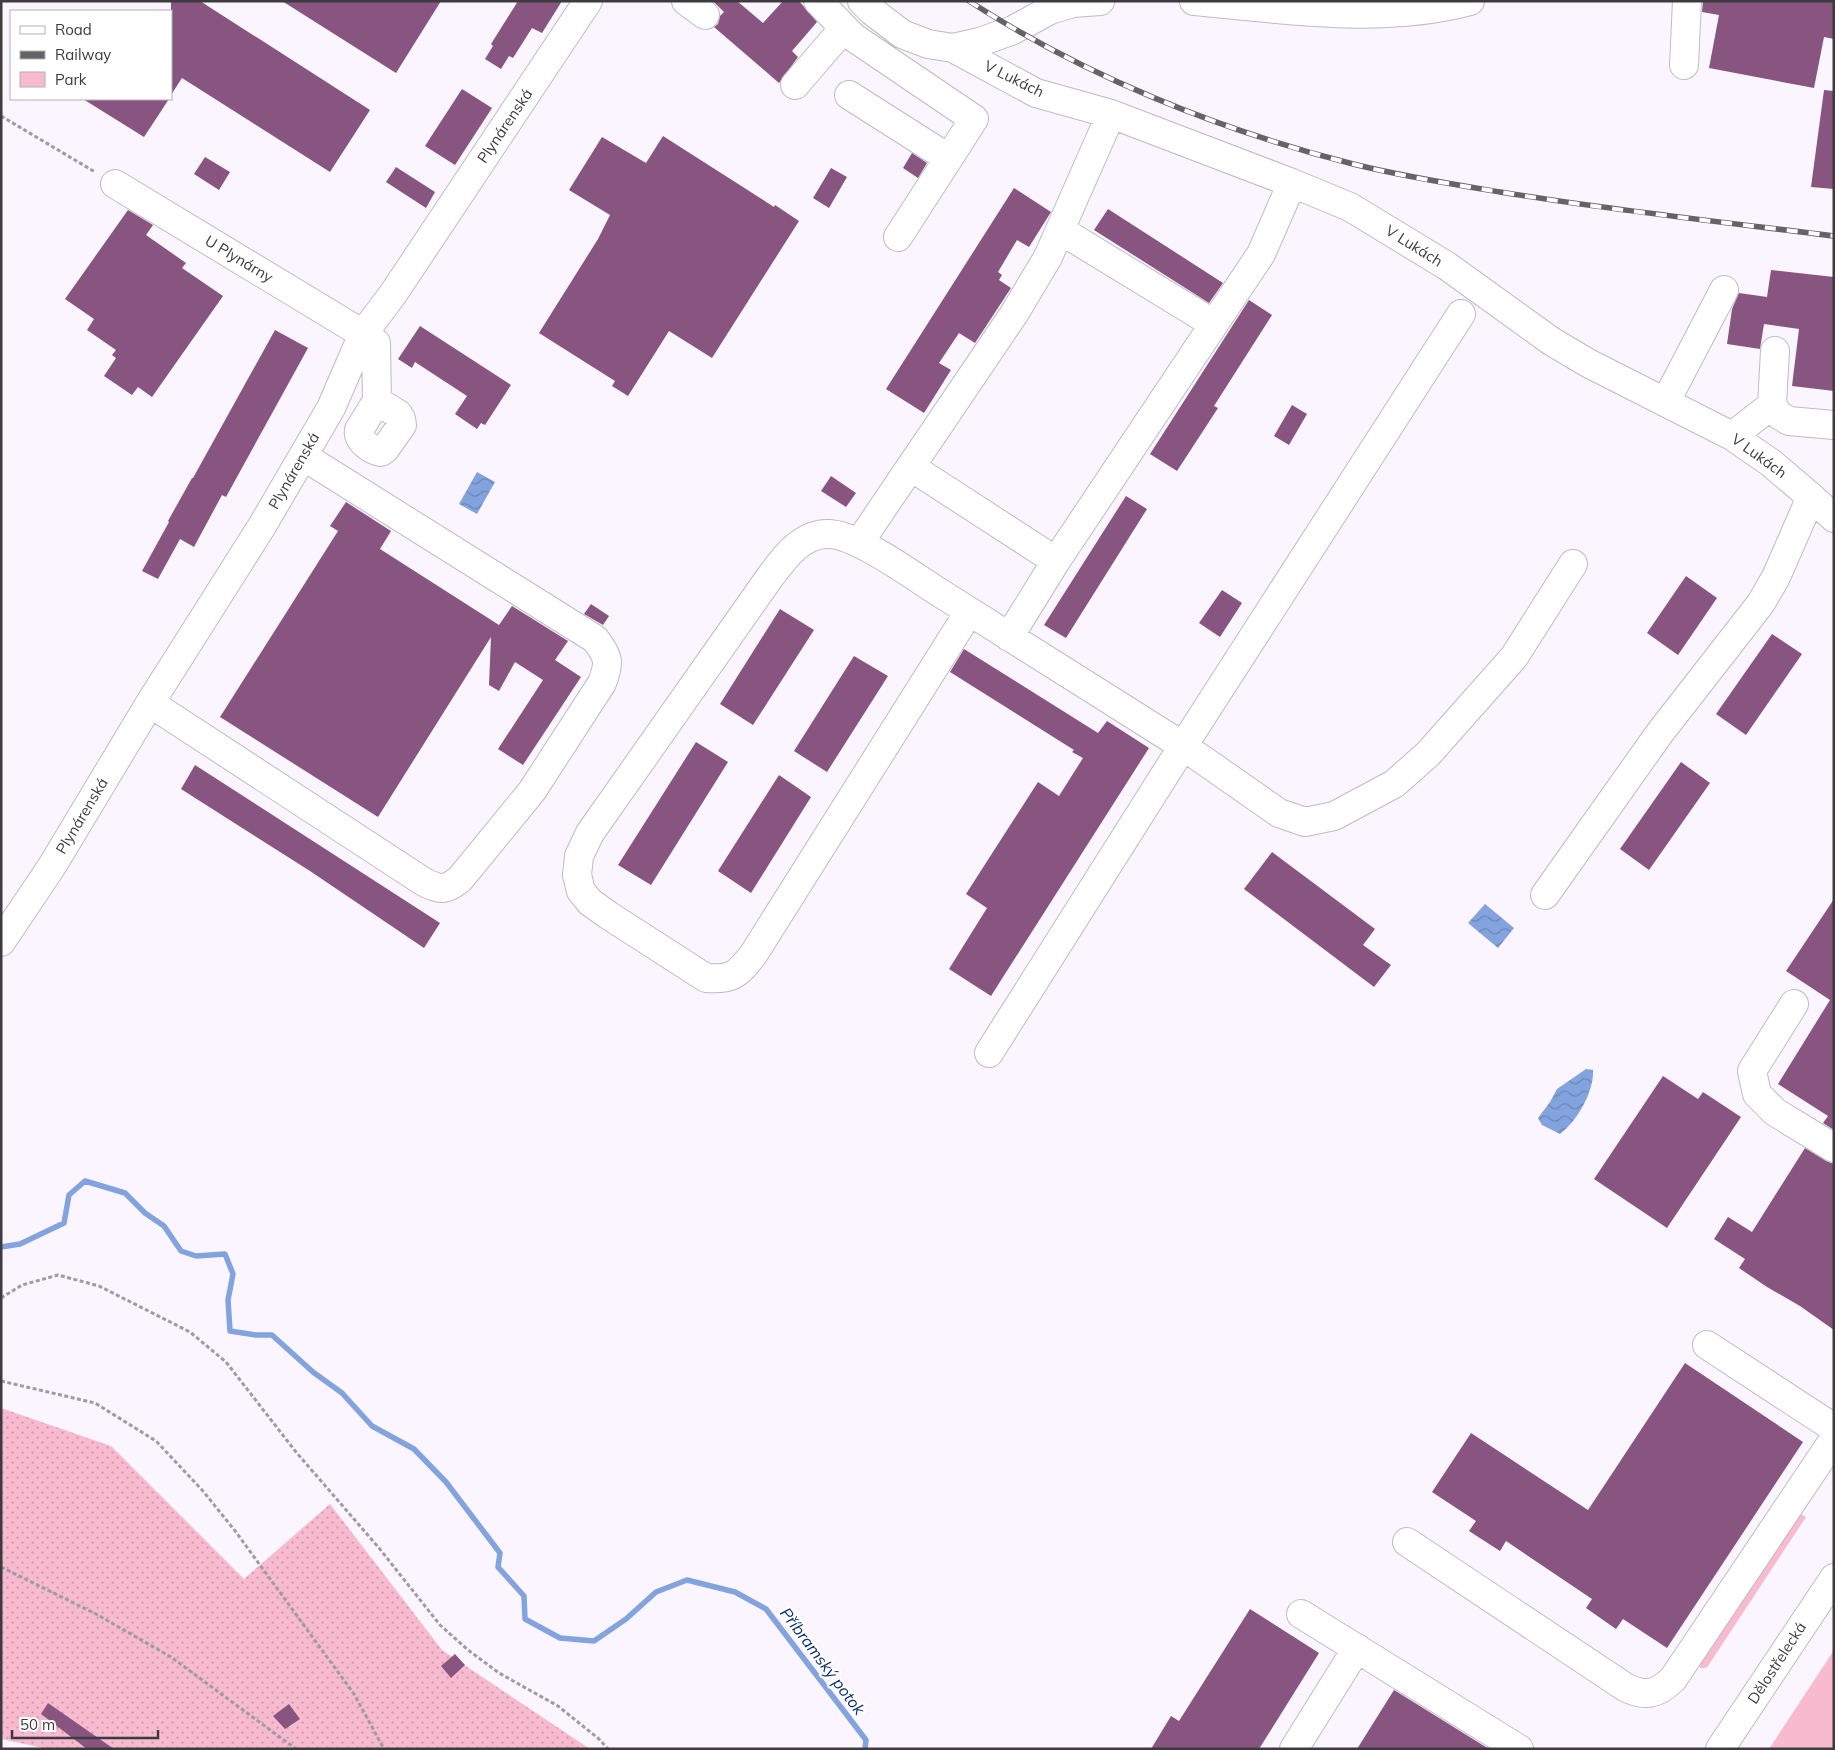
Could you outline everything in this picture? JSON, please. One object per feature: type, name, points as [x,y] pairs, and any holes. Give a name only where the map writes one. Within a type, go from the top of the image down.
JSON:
[{"type":"street","name":"Plynárenská","points":[[1,942],[52,866],[150,703],[262,526],[331,408],[364,334],[393,294],[588,1]]},
{"type":"street","points":[[818,1],[853,37],[974,119],[898,237]]},
{"type":"street","points":[[862,1],[902,34],[928,44],[954,48],[980,42],[1013,30],[1048,6],[1100,1]]},
{"type":"street","points":[[1194,1],[1336,14],[1407,12],[1470,1]]},
{"type":"street","points":[[1684,65],[1687,1]]},
{"type":"street","points":[[795,85],[844,28]]},
{"type":"street","name":"V Lukách","points":[[954,48],[1036,93],[1111,114],[1350,207],[1447,266],[1551,341],[1732,436],[1772,463],[1834,518]]},
{"type":"street","points":[[849,95],[948,158]]},
{"type":"street","points":[[859,543],[1014,314],[1048,257],[1111,114]]},
{"type":"street","points":[[1009,637],[1056,561],[1261,254],[1292,183]]},
{"type":"street","name":"U Plynárny","points":[[115,184],[364,334]]},
{"type":"street","points":[[1060,230],[1214,324]]},
{"type":"street","points":[[1666,401],[1724,290]]},
{"type":"street","points":[[989,1053],[1182,746],[1461,314]]},
{"type":"street","points":[[364,334],[376,343],[376,401]]},
{"type":"street","points":[[1775,351],[1772,405],[1779,415],[1790,421],[1834,425]]},
{"type":"street","points":[[1732,436],[1772,405]]},
{"type":"street","points":[[150,703],[424,882],[439,889],[450,888],[460,879],[532,791],[602,683],[607,669],[606,653],[595,639],[302,456]]},
{"type":"street","points":[[910,467],[1056,561]]},
{"type":"street","points":[[1544,895],[1659,734],[1761,603],[1776,577],[1811,496]]},
{"type":"street","points":[[969,612],[753,955],[732,977],[722,979],[706,978],[608,916],[590,902],[581,891],[576,875],[579,856],[596,825],[770,577],[788,554],[812,537],[826,534],[839,535],[859,543],[1009,637],[1182,746],[1279,813],[1305,822],[1334,816],[1394,784],[1428,754],[1514,656],[1573,564]]},
{"type":"street","points":[[1794,1004],[1752,1071],[1757,1094],[1775,1112],[1834,1148]]},
{"type":"street","points":[[1706,1344],[1834,1428]]},
{"type":"street","points":[[1408,1542],[1624,1687],[1633,1692],[1650,1694],[1666,1686],[1673,1679],[1834,1439]]},
{"type":"street","name":"Dělostřelecká","points":[[1720,1749],[1834,1578]]},
{"type":"street","points":[[1301,1614],[1519,1749]]},
{"type":"street","points":[[1294,1749],[1357,1648]]},
{"type":"path","points":[[1,116],[115,184]]},
{"type":"path","points":[[1,1298],[22,1285],[58,1275],[99,1286],[190,1332],[226,1362],[296,1452],[379,1548],[440,1625],[468,1650],[499,1673],[558,1706],[599,1738],[608,1749]]},
{"type":"path","points":[[1,1381],[95,1402],[156,1441],[203,1491],[236,1532],[354,1694],[384,1749]]},
{"type":"path","points":[[1,1568],[96,1614],[171,1657],[296,1749]]},
{"type":"green space","points":[[1,1408],[111,1446],[244,1579],[330,1504],[442,1650],[590,1749],[48,1749],[1,1739]]},
{"type":"green space","points":[[1796,1511],[1806,1517],[1708,1666],[1700,1668],[1698,1664]]},
{"type":"green space","points":[[1834,1650],[1834,1749],[1769,1749]]},
{"type":"water","points":[[477,472],[495,482],[477,514],[459,504]]},
{"type":"water","points":[[1485,904],[1514,928],[1498,948],[1468,923]]},
{"type":"water","points":[[1586,1069],[1593,1070],[1591,1087],[1583,1105],[1572,1122],[1560,1134],[1542,1125],[1538,1118],[1557,1089]]},
{"type":"building","points":[[171,1],[200,1],[370,110],[330,172],[182,78],[172,93]]},
{"type":"building","points":[[282,1],[441,1],[396,73]]},
{"type":"building","points":[[518,1],[562,1],[542,33],[532,28],[513,58],[509,56],[501,69],[485,59],[493,46],[491,44]]},
{"type":"building","points":[[713,1],[737,1],[763,23],[783,1],[799,1],[817,22],[792,51],[798,57],[779,83],[714,27],[718,24],[720,16],[724,12]]},
{"type":"building","points":[[1703,1],[1834,1],[1834,39],[1824,37],[1814,88],[1709,68],[1719,15],[1702,12]]},
{"type":"building","points":[[462,89],[492,108],[455,165],[425,146]]},
{"type":"building","points":[[1824,90],[1834,91],[1834,189],[1811,187]]},
{"type":"building","points":[[85,100],[168,100],[144,137]]},
{"type":"building","points":[[663,136],[799,221],[712,358],[669,331],[628,396],[612,386],[615,381],[539,333],[598,239],[610,215],[569,190],[602,137],[646,163]]},
{"type":"building","points":[[912,153],[927,163],[918,178],[903,168]]},
{"type":"building","points":[[205,157],[230,172],[219,190],[194,174]]},
{"type":"building","points":[[396,167],[435,192],[426,208],[386,182]]},
{"type":"building","points":[[831,168],[847,177],[829,208],[813,198]]},
{"type":"building","points":[[1014,188],[1051,212],[1029,247],[1017,240],[998,272],[1002,275],[999,280],[1011,288],[975,343],[959,333],[939,363],[951,370],[924,413],[886,389]]},
{"type":"building","points":[[1108,209],[1223,283],[1209,303],[1094,230]]},
{"type":"building","points":[[128,210],[153,225],[146,235],[186,263],[182,268],[223,296],[152,397],[138,387],[132,395],[104,376],[116,358],[112,355],[116,350],[87,330],[94,319],[65,299]]},
{"type":"building","points":[[1771,270],[1834,277],[1834,391],[1792,386],[1799,329],[1764,324],[1760,349],[1727,344],[1732,309],[1739,293],[1767,297]]},
{"type":"building","points":[[1249,300],[1272,315],[1214,406],[1218,408],[1177,471],[1150,454]]},
{"type":"building","points":[[420,326],[511,385],[485,425],[481,423],[477,429],[455,414],[467,396],[415,362],[412,368],[398,359]]},
{"type":"building","points":[[275,330],[308,348],[226,497],[222,495],[194,547],[180,539],[158,579],[142,571],[168,521]]},
{"type":"building","points":[[1292,405],[1307,414],[1289,445],[1274,436]]},
{"type":"building","points":[[831,476],[856,493],[846,507],[821,491]]},
{"type":"building","points":[[1126,496],[1147,509],[1066,638],[1044,625]]},
{"type":"building","points":[[346,502],[391,531],[380,549],[499,625],[512,606],[568,641],[555,660],[581,677],[523,765],[498,749],[543,680],[515,662],[499,691],[489,685],[491,637],[378,817],[220,717],[338,531],[330,526]]},
{"type":"building","points":[[1686,576],[1717,598],[1678,655],[1647,633]]},
{"type":"building","points":[[1222,590],[1242,603],[1220,637],[1199,623]]},
{"type":"building","points":[[591,604],[609,616],[603,625],[584,614]]},
{"type":"building","points":[[780,609],[814,630],[753,725],[720,704]]},
{"type":"building","points":[[1772,634],[1802,654],[1746,735],[1716,714]]},
{"type":"building","points":[[964,649],[1098,733],[1107,721],[1149,748],[991,996],[949,969],[987,908],[966,894],[1038,782],[1059,796],[1083,758],[1072,752],[1074,750],[950,672]]},
{"type":"building","points":[[854,656],[888,676],[827,772],[794,751]]},
{"type":"building","points":[[696,742],[728,762],[651,885],[618,865]]},
{"type":"building","points":[[1681,762],[1710,783],[1649,870],[1620,849]]},
{"type":"building","points":[[195,765],[440,923],[424,948],[310,871],[181,789]]},
{"type":"building","points":[[779,775],[811,797],[751,893],[718,871]]},
{"type":"building","points":[[1272,852],[1375,929],[1363,945],[1391,965],[1374,987],[1244,889]]},
{"type":"building","points":[[1834,899],[1834,1130],[1823,1123],[1828,1116],[1778,1084],[1830,1000],[1786,971]]},
{"type":"building","points":[[1663,1076],[1698,1099],[1703,1092],[1741,1117],[1667,1228],[1594,1179]]},
{"type":"building","points":[[1805,1148],[1834,1164],[1834,1330],[1800,1306],[1739,1268],[1745,1259],[1714,1239],[1728,1217],[1752,1232]]},
{"type":"building","points":[[1685,1363],[1803,1442],[1667,1648],[1623,1619],[1616,1629],[1586,1608],[1592,1599],[1506,1541],[1500,1551],[1469,1531],[1476,1521],[1432,1492],[1471,1433],[1588,1510]]},
{"type":"building","points":[[1250,1609],[1319,1653],[1259,1749],[1151,1749],[1171,1716],[1179,1721]]},
{"type":"building","points":[[455,1654],[465,1665],[451,1678],[441,1666]]},
{"type":"building","points":[[1394,1690],[1489,1749],[1357,1749]]},
{"type":"building","points":[[48,1703],[114,1749],[87,1749],[41,1714]]},
{"type":"building","points":[[289,1704],[300,1719],[285,1729],[273,1716]]},
{"type":"waterway","name":"Příbramský potok","points":[[1,1247],[20,1244],[64,1223],[69,1195],[85,1181],[125,1193],[145,1213],[164,1226],[181,1251],[196,1256],[225,1254],[233,1274],[228,1300],[230,1331],[256,1335],[272,1335],[313,1372],[342,1393],[372,1426],[414,1449],[446,1482],[500,1553],[498,1567],[524,1596],[525,1619],[560,1638],[594,1641],[626,1619],[656,1592],[687,1580],[735,1592],[766,1609],[866,1740],[865,1749]]},
{"type":"railway","points":[[969,1],[1059,53],[1106,77],[1154,98],[1253,135],[1353,164],[1426,180],[1542,198],[1667,216],[1834,236]]}]
